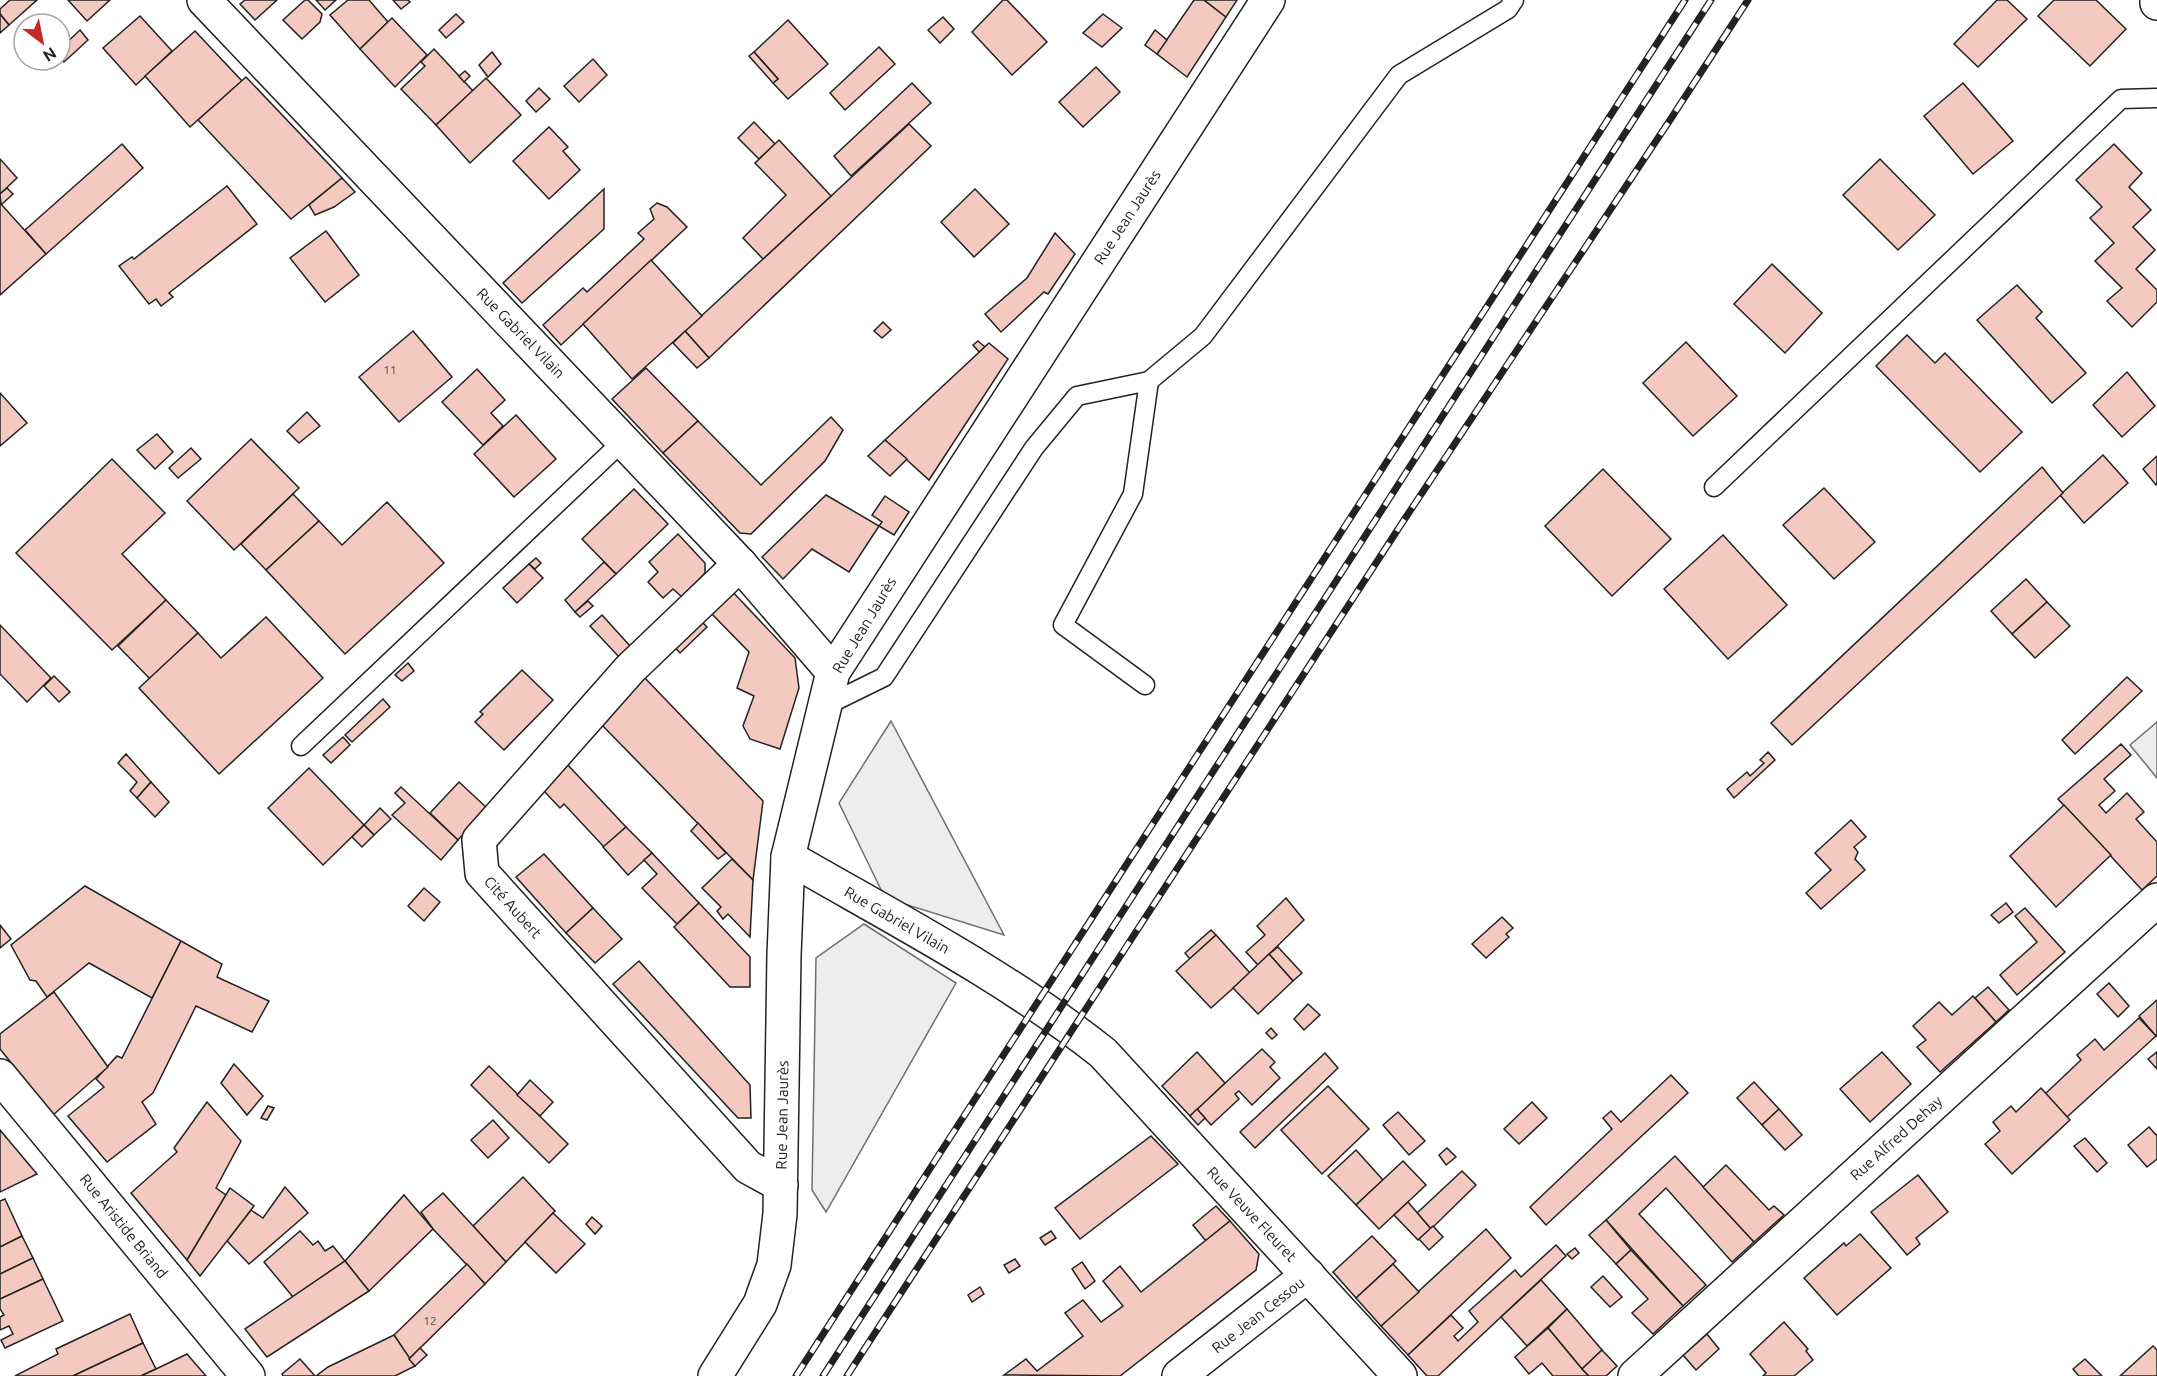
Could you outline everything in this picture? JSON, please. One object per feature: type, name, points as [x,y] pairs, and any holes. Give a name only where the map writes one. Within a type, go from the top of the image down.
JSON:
[{"type":"street","name":"Rue Gabriel Vilain","points":[[204,0],[740,564],[833,672]]},
{"type":"street","name":"Rue Jean Jaurès","points":[[715,1376],[760,1304],[774,1264],[781,1185],[784,955],[788,857],[833,672],[1268,0]]},
{"type":"street","name":"Cité Aubert","points":[[740,564],[630,669],[479,840],[482,873],[748,1167],[781,1185]]},
{"type":"street","name":"Rue Gabriel Vilain","points":[[788,857],[1006,983],[1076,1031],[1103,1053]]},
{"type":"street","name":"Rue Alfred Dehay","points":[[1635,1376],[2157,900]]},
{"type":"street","name":"Rue Veuve Fleuret","points":[[1103,1053],[1400,1376]]},
{"type":"street","name":"Rue Aristide Briand","points":[[0,1076],[248,1376]]},
{"type":"street","name":"Rue Jean Cessou","points":[[1179,1376],[1308,1275]]},
{"type":"lane","points":[[825,706],[884,677],[1034,448],[1077,396],[1149,381],[1203,336],[1399,75],[1508,9],[1514,0]]},
{"type":"lane","points":[[1714,487],[2121,99],[2157,98]]},
{"type":"lane","points":[[1145,685],[1063,625],[1133,494],[1149,381]]},
{"type":"lane","points":[[301,746],[623,441]]},
{"type":"shaded area","points":[[891,721],[1004,935],[885,898],[839,803]]},
{"type":"shaded area","points":[[2157,722],[2157,778],[2130,745]]},
{"type":"shaded area","points":[[864,924],[956,983],[826,1212],[812,1190],[816,958]]},
{"type":"building","points":[[10,0],[37,0],[24,12],[12,12],[12,22],[9,25],[0,14],[0,9]]},
{"type":"building","points":[[68,0],[110,0],[87,21]]},
{"type":"building","points":[[245,0],[277,0],[255,20],[240,4]]},
{"type":"building","points":[[305,0],[308,0],[322,14],[320,22],[302,39],[283,20]]},
{"type":"building","points":[[316,0],[336,0],[325,10]]},
{"type":"building","points":[[348,0],[369,0],[388,22],[360,49],[330,15]]},
{"type":"building","points":[[393,0],[408,0],[410,2],[401,9]]},
{"type":"building","points":[[1003,0],[1007,0],[1047,42],[1012,75],[972,32]]},
{"type":"building","points":[[1194,0],[1204,0],[1226,17],[1187,77],[1157,54]]},
{"type":"building","points":[[1204,0],[1237,0],[1226,17]]},
{"type":"building","points":[[1997,0],[2007,0],[2027,19],[1978,67],[1954,44]]},
{"type":"building","points":[[2054,0],[2096,0],[2126,29],[2090,66],[2038,16]]},
{"type":"building","points":[[0,14],[9,25],[0,33]]},
{"type":"building","points":[[456,14],[464,22],[446,38],[439,30]]},
{"type":"building","points":[[1103,14],[1122,28],[1102,47],[1083,33]]},
{"type":"building","points":[[140,16],[172,51],[136,85],[103,48]]},
{"type":"building","points":[[943,17],[954,29],[940,43],[928,30]]},
{"type":"building","points":[[392,18],[427,55],[395,87],[360,49]]},
{"type":"building","points":[[788,20],[828,64],[788,99],[773,83],[778,79],[754,52]]},
{"type":"building","points":[[80,30],[88,40],[72,55],[72,38]]},
{"type":"building","points":[[1155,30],[1167,40],[1157,54],[1145,45]]},
{"type":"building","points":[[195,31],[242,81],[190,127],[145,76]]},
{"type":"building","points":[[879,47],[895,64],[845,110],[830,93]]},
{"type":"building","points":[[434,49],[473,91],[436,125],[401,89],[425,66],[421,62]]},
{"type":"building","points":[[492,52],[501,64],[488,77],[479,65]]},
{"type":"building","points":[[754,52],[778,79],[773,83],[749,56]]},
{"type":"building","points":[[593,59],[607,75],[579,102],[564,86]]},
{"type":"building","points":[[1096,67],[1120,92],[1083,127],[1059,102]]},
{"type":"building","points":[[465,71],[470,76],[464,82],[459,76]]},
{"type":"building","points":[[246,77],[342,178],[291,219],[198,120]]},
{"type":"building","points":[[486,78],[521,115],[470,163],[436,125]]},
{"type":"building","points":[[912,83],[931,103],[851,176],[834,156]]},
{"type":"building","points":[[1963,83],[2013,141],[1973,174],[1924,116]]},
{"type":"building","points":[[539,88],[550,99],[536,112],[526,101]]},
{"type":"building","points":[[754,122],[775,144],[759,159],[738,138]]},
{"type":"building","points":[[909,124],[931,146],[709,358],[685,331]]},
{"type":"building","points":[[549,127],[568,147],[563,151],[580,170],[549,199],[513,161]]},
{"type":"building","points":[[779,140],[831,196],[763,259],[743,238],[786,195],[755,163]]},
{"type":"building","points":[[122,144],[143,168],[46,254],[25,230]]},
{"type":"building","points":[[2114,144],[2142,173],[2129,187],[2151,210],[2133,227],[2155,250],[2136,269],[2157,290],[2157,302],[2132,327],[2107,301],[2122,288],[2095,261],[2114,243],[2090,218],[2102,207],[2076,180]]},
{"type":"building","points":[[0,159],[17,178],[0,194]]},
{"type":"building","points":[[1880,159],[1935,215],[1898,250],[1843,195]]},
{"type":"building","points":[[342,178],[355,192],[334,207],[315,215],[309,205]]},
{"type":"building","points":[[227,186],[257,224],[169,293],[173,297],[161,306],[156,299],[149,304],[119,266],[132,257],[134,259]]},
{"type":"building","points":[[7,188],[13,194],[1,205],[0,194]]},
{"type":"building","points":[[604,189],[604,229],[522,303],[503,283]]},
{"type":"building","points":[[975,189],[1009,224],[974,257],[941,222]]},
{"type":"building","points":[[0,203],[46,254],[0,295]]},
{"type":"building","points":[[657,203],[667,207],[687,227],[561,345],[543,325],[583,288],[587,292],[644,239],[638,233],[654,219],[650,209]]},
{"type":"building","points":[[326,231],[359,275],[325,302],[290,258]]},
{"type":"building","points":[[1055,233],[1075,254],[1048,294],[1044,292],[1001,332],[985,314],[1027,278]]},
{"type":"building","points":[[651,260],[702,316],[632,379],[583,324]]},
{"type":"building","points":[[1772,264],[1822,313],[1785,353],[1734,304]]},
{"type":"building","points":[[2017,285],[2042,312],[2036,318],[2086,373],[2052,403],[1977,320]]},
{"type":"building","points":[[883,322],[891,330],[882,338],[874,331]]},
{"type":"building","points":[[413,331],[452,377],[399,422],[359,377]]},
{"type":"building","points":[[685,331],[709,358],[697,368],[673,343]]},
{"type":"building","points":[[1907,335],[1935,363],[1945,353],[2022,432],[1980,472],[1876,366]]},
{"type":"building","points":[[978,341],[985,347],[979,352],[973,345]]},
{"type":"building","points":[[1686,342],[1737,396],[1693,436],[1643,383]]},
{"type":"building","points":[[989,343],[1008,359],[929,480],[885,440]]},
{"type":"building","points":[[646,368],[698,421],[663,453],[612,399]]},
{"type":"building","points":[[477,369],[505,400],[491,413],[503,426],[483,445],[442,402]]},
{"type":"building","points":[[2127,372],[2155,406],[2122,437],[2093,405]]},
{"type":"building","points":[[0,393],[27,423],[0,446]]},
{"type":"building","points":[[307,412],[320,426],[299,443],[287,431]]},
{"type":"building","points":[[516,415],[556,459],[514,497],[474,454]]},
{"type":"building","points":[[831,417],[843,430],[825,461],[751,534],[740,533],[663,453],[698,421],[761,485]]},
{"type":"building","points":[[157,434],[173,452],[155,469],[137,450]]},
{"type":"building","points":[[251,439],[299,488],[234,550],[187,501]]},
{"type":"building","points":[[885,440],[907,459],[890,476],[868,456]]},
{"type":"building","points":[[191,448],[201,459],[178,478],[169,468]]},
{"type":"building","points":[[2103,455],[2128,483],[2084,523],[2060,495]]},
{"type":"building","points":[[2157,456],[2157,484],[2156,485],[2143,469]]},
{"type":"building","points":[[112,459],[165,513],[122,554],[166,600],[112,650],[16,553]]},
{"type":"building","points":[[2042,467],[2063,493],[1792,745],[1771,723]]},
{"type":"building","points":[[1603,469],[1671,539],[1612,596],[1545,526]]},
{"type":"building","points":[[1824,488],[1875,542],[1834,579],[1783,525]]},
{"type":"building","points":[[634,489],[668,524],[616,574],[582,539]]},
{"type":"building","points":[[293,494],[319,521],[266,570],[241,544]]},
{"type":"building","points":[[826,495],[879,526],[849,572],[812,549],[783,579],[762,557]]},
{"type":"building","points":[[885,496],[909,512],[894,535],[879,526],[882,522],[872,515]]},
{"type":"building","points":[[387,502],[444,563],[345,654],[266,570],[319,521],[342,545]]},
{"type":"building","points":[[678,534],[705,563],[705,573],[682,597],[673,589],[663,598],[648,582],[658,572],[649,562]]},
{"type":"building","points":[[1723,535],[1787,605],[1728,659],[1664,589]]},
{"type":"building","points":[[536,558],[541,563],[535,569],[529,564]]},
{"type":"building","points":[[604,562],[616,574],[575,612],[565,600]]},
{"type":"building","points":[[529,564],[543,578],[517,603],[503,588]]},
{"type":"building","points":[[2026,579],[2047,602],[2012,634],[1991,611]]},
{"type":"building","points":[[730,589],[795,658],[799,688],[780,749],[750,739],[743,726],[754,696],[737,688],[749,652],[708,610]]},
{"type":"building","points":[[166,600],[198,633],[150,679],[118,646]]},
{"type":"building","points":[[588,601],[593,606],[580,617],[575,612]]},
{"type":"building","points":[[2047,602],[2070,626],[2035,658],[2012,634]]},
{"type":"building","points":[[602,615],[631,647],[620,658],[590,626]]},
{"type":"building","points":[[266,617],[323,678],[219,774],[139,688],[198,633],[221,658]]},
{"type":"building","points":[[699,619],[707,627],[680,653],[672,644]]},
{"type":"building","points":[[0,625],[51,678],[27,702],[0,674]]},
{"type":"building","points":[[408,663],[414,671],[402,681],[395,675]]},
{"type":"building","points":[[522,670],[553,700],[504,750],[475,722],[483,714],[480,712]]},
{"type":"building","points":[[54,676],[70,692],[59,702],[44,686]]},
{"type":"building","points":[[643,676],[763,801],[753,880],[601,724]]},
{"type":"building","points":[[2127,677],[2142,691],[2075,754],[2062,740]]},
{"type":"building","points":[[383,699],[390,707],[352,742],[345,735]]},
{"type":"building","points":[[343,737],[350,745],[331,763],[323,755]]},
{"type":"building","points":[[2121,744],[2131,755],[2104,779],[2115,791],[2099,805],[2106,813],[2127,793],[2144,812],[2136,819],[2157,842],[2157,876],[2142,890],[2058,799]]},
{"type":"building","points":[[1768,752],[1775,760],[1734,798],[1727,789],[1747,772],[1750,776],[1764,763],[1760,760]]},
{"type":"building","points":[[126,754],[151,782],[137,798],[130,791],[137,782],[118,763]]},
{"type":"building","points":[[566,763],[626,827],[604,847],[564,804],[560,808],[543,790]]},
{"type":"building","points":[[309,768],[364,825],[323,865],[268,808]]},
{"type":"building","points":[[151,782],[169,802],[155,817],[137,798]]},
{"type":"building","points":[[459,782],[487,808],[458,840],[430,813]]},
{"type":"building","points":[[401,787],[458,840],[441,860],[392,815],[405,803],[395,793]]},
{"type":"building","points":[[2064,805],[2111,855],[2056,907],[2010,856]]},
{"type":"building","points":[[380,808],[391,819],[374,835],[364,825]]},
{"type":"building","points":[[1851,820],[1866,837],[1854,847],[1858,852],[1855,859],[1865,870],[1821,909],[1806,893],[1831,870],[1815,853]]},
{"type":"building","points":[[698,823],[726,853],[718,859],[691,831]]},
{"type":"building","points":[[364,825],[374,835],[362,847],[352,837]]},
{"type":"building","points":[[626,827],[652,853],[628,875],[603,847]]},
{"type":"building","points":[[652,853],[699,903],[677,924],[642,888],[657,874],[644,860]]},
{"type":"building","points":[[544,854],[593,908],[566,933],[516,877]]},
{"type":"building","points":[[732,859],[753,880],[750,937],[728,914],[723,919],[717,911],[721,907],[702,888]]},
{"type":"building","points":[[85,886],[181,941],[152,998],[89,963],[47,997],[36,981],[30,980],[11,945]]},
{"type":"building","points":[[424,888],[440,902],[424,921],[408,906]]},
{"type":"building","points":[[1286,898],[1304,920],[1258,965],[1246,952],[1265,935],[1257,926]]},
{"type":"building","points":[[699,903],[750,957],[750,987],[730,987],[674,927]]},
{"type":"building","points":[[2006,903],[2013,912],[1999,923],[1991,915]]},
{"type":"building","points":[[593,908],[622,939],[595,963],[566,933]]},
{"type":"building","points":[[2025,908],[2065,952],[2017,995],[2000,975],[2037,942],[2015,916]]},
{"type":"building","points":[[1502,917],[1513,928],[1506,934],[1509,937],[1486,958],[1472,944]]},
{"type":"building","points":[[0,925],[11,939],[0,948]]},
{"type":"building","points":[[1211,930],[1216,935],[1190,959],[1185,953]]},
{"type":"building","points":[[1216,935],[1250,973],[1211,1008],[1176,971]]},
{"type":"building","points":[[181,941],[222,964],[217,977],[269,1001],[252,1032],[196,1006],[153,1093],[142,1102],[156,1124],[107,1162],[68,1116],[104,1087],[96,1079],[117,1056],[122,1058]]},
{"type":"building","points":[[1278,947],[1302,973],[1293,981],[1269,954]]},
{"type":"building","points":[[1269,954],[1293,981],[1258,1014],[1233,988]]},
{"type":"building","points":[[639,961],[750,1085],[751,1118],[738,1118],[613,984]]},
{"type":"building","points":[[2109,983],[2129,1006],[2118,1017],[2097,994]]},
{"type":"building","points":[[1988,987],[2009,1010],[1996,1022],[1975,998]]},
{"type":"building","points":[[54,992],[108,1067],[53,1115],[0,1049],[0,1034]]},
{"type":"building","points":[[1973,996],[1996,1022],[1940,1072],[1917,1047],[1926,1040],[1913,1026],[1939,1002],[1952,1015]]},
{"type":"building","points":[[2157,1000],[2157,1036],[2156,1036],[2139,1016]]},
{"type":"building","points":[[1308,1004],[1320,1015],[1304,1030],[1294,1019]]},
{"type":"building","points":[[2139,1018],[2156,1036],[2067,1117],[2045,1094],[2081,1060],[2077,1055],[2095,1039],[2104,1050]]},
{"type":"building","points":[[1271,1028],[1277,1035],[1272,1039],[1266,1033]]},
{"type":"building","points":[[1262,1049],[1275,1062],[1270,1067],[1280,1078],[1252,1105],[1239,1091],[1235,1094],[1239,1099],[1211,1125],[1197,1109]]},
{"type":"building","points":[[1197,1052],[1225,1083],[1190,1116],[1162,1086]]},
{"type":"building","points":[[1882,1052],[1911,1084],[1870,1122],[1840,1089]]},
{"type":"building","points":[[2157,1052],[2157,1069],[2148,1059]]},
{"type":"building","points":[[1325,1053],[1338,1068],[1255,1148],[1240,1132]]},
{"type":"building","points":[[234,1064],[263,1096],[247,1115],[221,1083]]},
{"type":"building","points":[[489,1066],[568,1144],[549,1163],[471,1085]]},
{"type":"building","points":[[1671,1075],[1688,1093],[1546,1225],[1530,1207],[1612,1129],[1603,1118],[1611,1111],[1621,1122]]},
{"type":"building","points":[[530,1080],[553,1102],[540,1116],[517,1095]]},
{"type":"building","points":[[1754,1082],[1779,1109],[1762,1125],[1737,1098]]},
{"type":"building","points":[[1328,1086],[1369,1129],[1322,1174],[1281,1130]]},
{"type":"building","points":[[2041,1088],[2070,1120],[2012,1174],[1985,1144],[2000,1131],[1993,1122],[2011,1106],[2016,1112]]},
{"type":"building","points":[[207,1102],[241,1141],[216,1188],[226,1195],[187,1260],[131,1193],[177,1152],[174,1148]]},
{"type":"building","points":[[1532,1102],[1547,1118],[1519,1144],[1504,1129]]},
{"type":"building","points":[[268,1106],[274,1108],[267,1120],[261,1118]]},
{"type":"building","points":[[1197,1109],[1205,1118],[1198,1125],[1190,1116]]},
{"type":"building","points":[[1779,1109],[1802,1135],[1785,1150],[1762,1125]]},
{"type":"building","points":[[1398,1112],[1425,1141],[1409,1155],[1383,1125]]},
{"type":"building","points":[[493,1120],[509,1138],[488,1158],[471,1140]]},
{"type":"building","points":[[2149,1127],[2157,1136],[2157,1159],[2147,1167],[2128,1145]]},
{"type":"building","points":[[0,1130],[37,1174],[0,1192]]},
{"type":"building","points":[[1151,1136],[1178,1164],[1080,1239],[1055,1208]]},
{"type":"building","points":[[2085,1138],[2107,1163],[2097,1172],[2074,1146]]},
{"type":"building","points":[[1447,1148],[1456,1157],[1446,1165],[1439,1155]]},
{"type":"building","points":[[1356,1150],[1383,1180],[1356,1205],[1328,1176]]},
{"type":"building","points":[[1675,1156],[1754,1242],[1732,1262],[1666,1188],[1639,1214],[1706,1285],[1683,1306],[1606,1220]]},
{"type":"building","points":[[1403,1161],[1426,1185],[1379,1229],[1356,1205]]},
{"type":"building","points":[[1726,1165],[1769,1210],[1774,1206],[1784,1215],[1754,1242],[1703,1187]]},
{"type":"building","points":[[1462,1171],[1476,1185],[1431,1229],[1417,1213]]},
{"type":"building","points":[[1918,1175],[1948,1212],[1916,1238],[1920,1244],[1907,1255],[1871,1212]]},
{"type":"building","points":[[523,1177],[555,1211],[506,1262],[473,1226]]},
{"type":"building","points":[[285,1187],[308,1213],[249,1264],[227,1241],[251,1210],[263,1218]]},
{"type":"building","points":[[230,1188],[254,1206],[200,1276],[187,1260]]},
{"type":"building","points":[[443,1193],[506,1262],[485,1284],[433,1229],[421,1212]]},
{"type":"building","points":[[404,1195],[433,1229],[369,1291],[345,1261]]},
{"type":"building","points":[[5,1199],[22,1236],[0,1247],[0,1201]]},
{"type":"building","points":[[1408,1202],[1431,1229],[1418,1240],[1394,1215]]},
{"type":"building","points":[[1216,1206],[1230,1221],[1206,1241],[1193,1225]]},
{"type":"building","points":[[553,1213],[585,1244],[556,1273],[525,1242]]},
{"type":"building","points":[[592,1217],[602,1226],[595,1234],[586,1224]]},
{"type":"building","points":[[1606,1220],[1631,1250],[1616,1264],[1589,1235]]},
{"type":"building","points":[[1230,1221],[1259,1254],[1256,1270],[1120,1376],[1004,1375],[1026,1359],[1037,1371],[1083,1336],[1065,1313],[1083,1300],[1101,1322],[1123,1306],[1103,1281],[1120,1266],[1141,1292]]},
{"type":"building","points":[[1433,1226],[1443,1237],[1429,1250],[1419,1239]]},
{"type":"building","points":[[1486,1229],[1511,1258],[1408,1355],[1381,1326]]},
{"type":"building","points":[[300,1231],[313,1245],[318,1241],[325,1251],[333,1246],[345,1261],[293,1297],[264,1262]]},
{"type":"building","points":[[1051,1231],[1056,1238],[1045,1245],[1040,1238]]},
{"type":"building","points":[[1860,1234],[1891,1268],[1837,1315],[1804,1278],[1844,1243],[1846,1246]]},
{"type":"building","points":[[22,1236],[33,1258],[0,1274],[0,1247]]},
{"type":"building","points":[[1372,1236],[1396,1261],[1356,1298],[1333,1272]]},
{"type":"building","points":[[1556,1245],[1566,1256],[1438,1376],[1427,1376],[1408,1355],[1451,1315],[1463,1328],[1454,1336],[1458,1341],[1478,1322],[1469,1311],[1515,1270],[1521,1277]]},
{"type":"building","points":[[1575,1248],[1579,1253],[1572,1259],[1567,1254]]},
{"type":"building","points":[[1631,1250],[1683,1306],[1653,1334],[1632,1313],[1648,1299],[1616,1264]]},
{"type":"building","points":[[33,1258],[43,1279],[0,1299],[0,1274]]},
{"type":"building","points":[[1015,1259],[1020,1266],[1009,1273],[1004,1265]]},
{"type":"building","points":[[345,1261],[369,1291],[267,1357],[245,1329]]},
{"type":"building","points":[[1082,1262],[1095,1281],[1085,1289],[1072,1269]]},
{"type":"building","points":[[467,1264],[485,1284],[409,1359],[394,1335]]},
{"type":"building","points":[[1393,1264],[1419,1292],[1381,1326],[1356,1298]]},
{"type":"building","points":[[1603,1276],[1622,1297],[1610,1307],[1591,1287]]},
{"type":"building","points":[[43,1279],[63,1321],[5,1348],[1,1340],[13,1334],[9,1326],[0,1330],[0,1317],[4,1315],[0,1309],[0,1299]]},
{"type":"building","points":[[1541,1280],[1567,1309],[1527,1346],[1501,1317]]},
{"type":"building","points":[[980,1287],[984,1294],[972,1302],[968,1295]]},
{"type":"building","points":[[1567,1309],[1602,1350],[1582,1369],[1548,1328]]},
{"type":"building","points":[[130,1314],[143,1343],[73,1376],[15,1376],[58,1354],[56,1349]]},
{"type":"building","points":[[1784,1322],[1808,1349],[1806,1351],[1813,1360],[1794,1376],[1763,1376],[1766,1373],[1750,1354]]},
{"type":"building","points":[[1548,1328],[1589,1376],[1553,1376],[1542,1363],[1529,1374],[1515,1357]]},
{"type":"building","points":[[1707,1334],[1719,1349],[1696,1370],[1683,1355]]},
{"type":"building","points":[[394,1335],[415,1366],[395,1376],[316,1376],[328,1367]]},
{"type":"building","points":[[143,1343],[156,1369],[141,1376],[73,1376]]},
{"type":"building","points":[[2153,1346],[2157,1350],[2157,1376],[2120,1376]]},
{"type":"building","points":[[420,1348],[427,1355],[415,1366],[409,1359]]},
{"type":"building","points":[[1602,1350],[1617,1366],[1606,1376],[1589,1376],[1582,1369]]},
{"type":"building","points":[[187,1354],[206,1376],[141,1376],[156,1369]]},
{"type":"building","points":[[300,1359],[315,1376],[283,1376],[282,1374]]},
{"type":"building","points":[[2085,1359],[2102,1376],[2079,1376],[2073,1369]]},
{"type":"railway","points":[[796,1376],[1685,0]]},
{"type":"railway","points":[[823,1376],[1711,0]]},
{"type":"railway","points":[[847,1376],[1404,520],[1748,0]]}]
